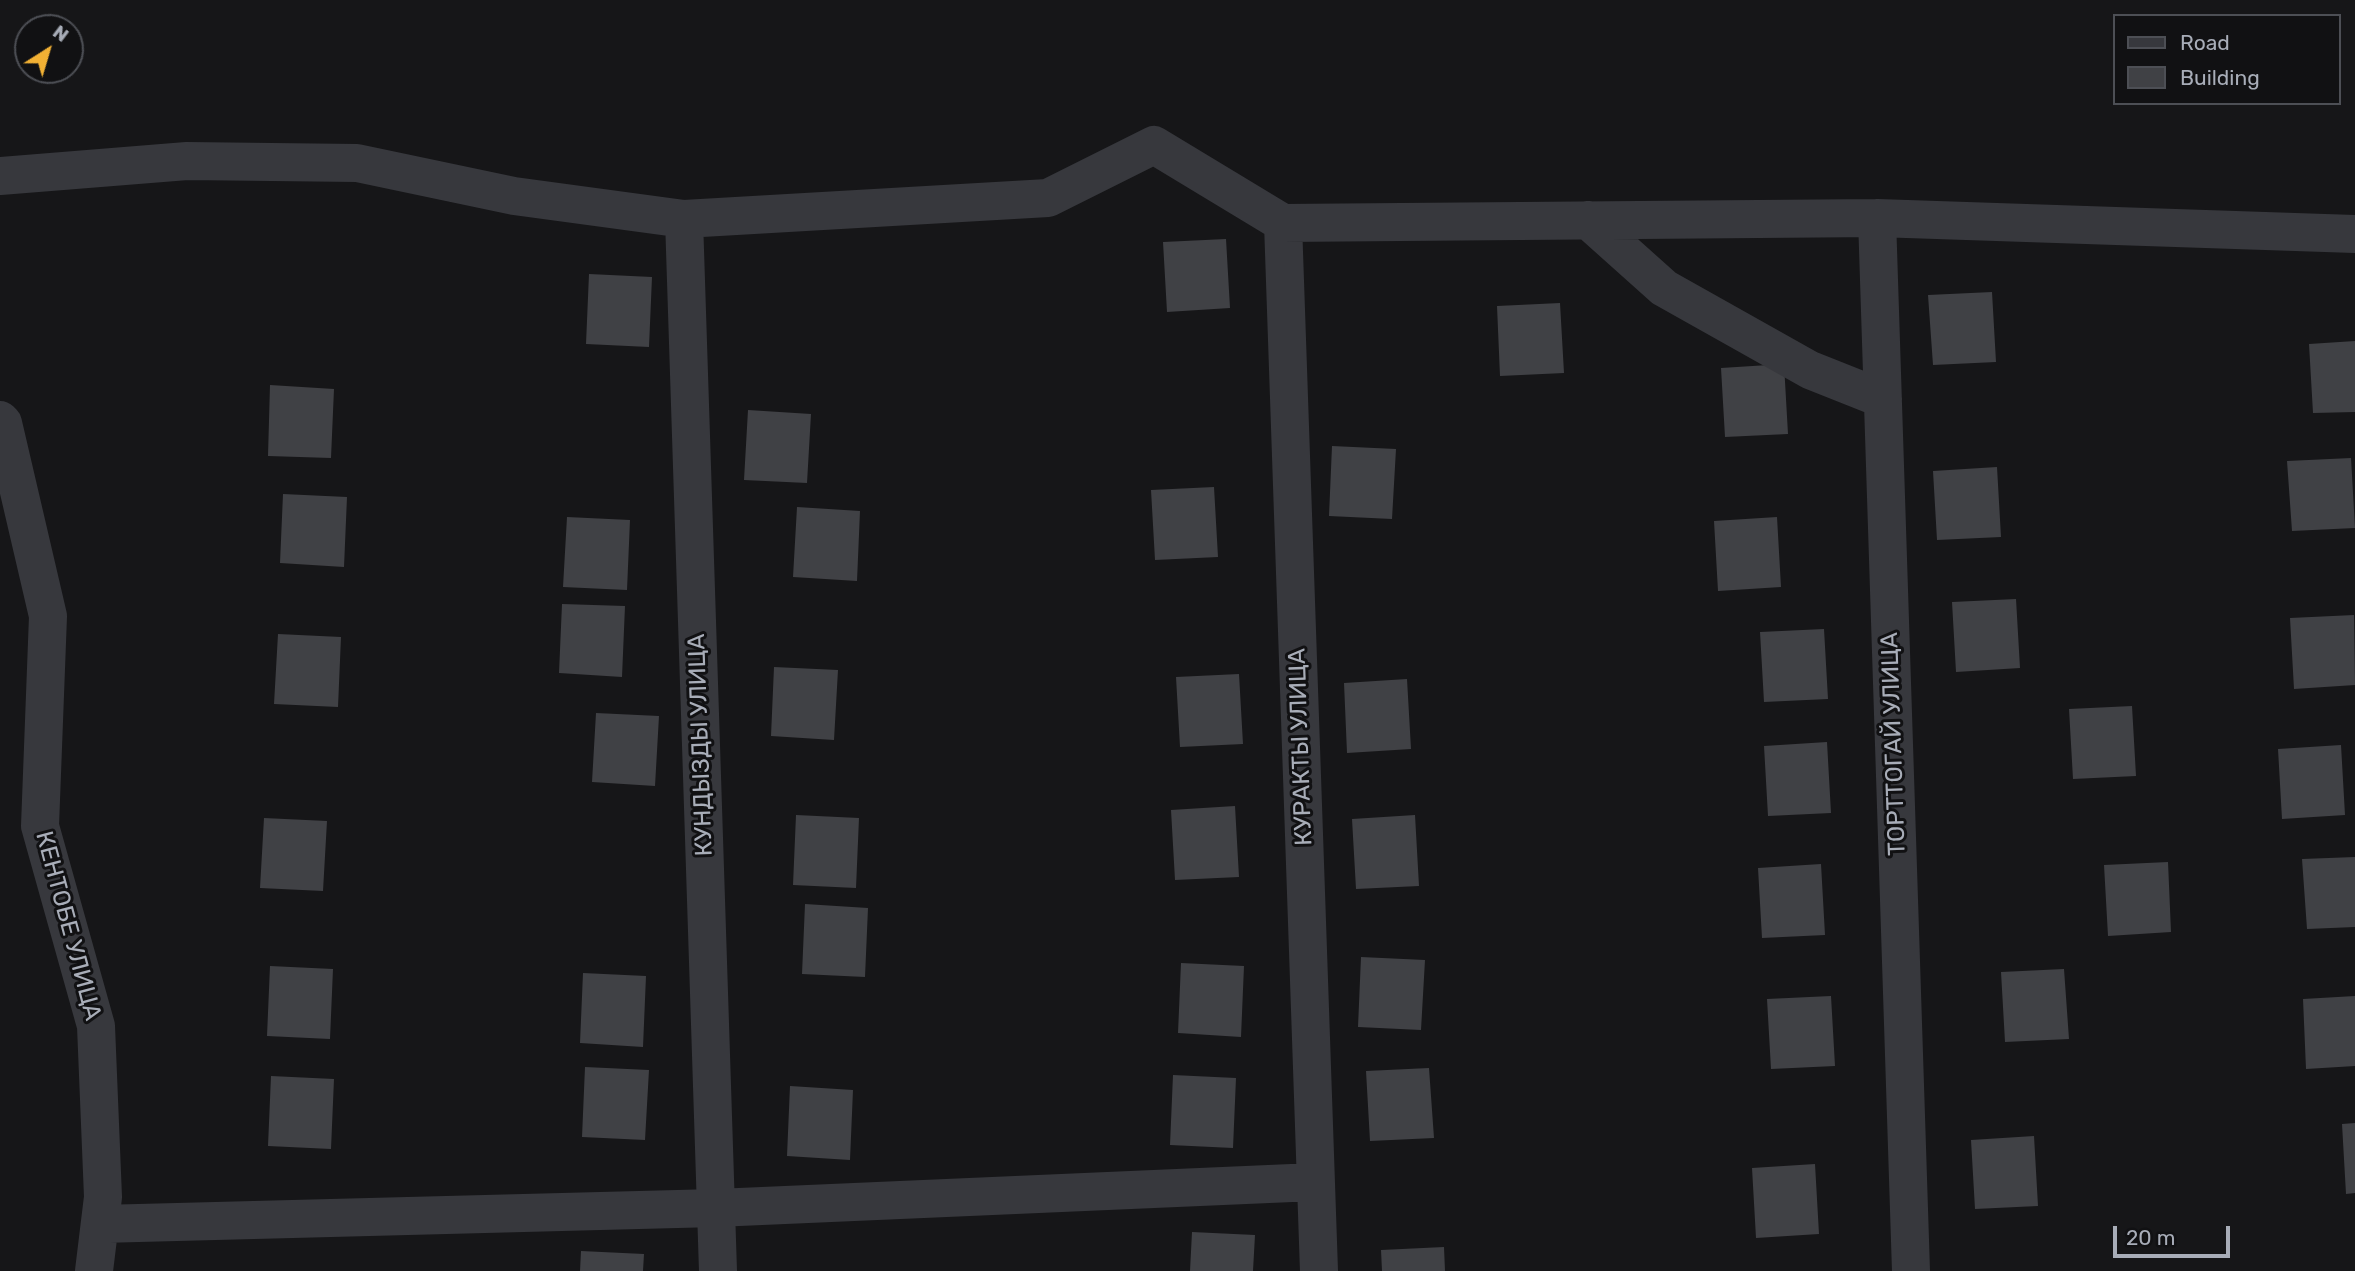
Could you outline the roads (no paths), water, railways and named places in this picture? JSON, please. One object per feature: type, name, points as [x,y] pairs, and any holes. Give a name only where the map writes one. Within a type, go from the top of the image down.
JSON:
[{"type":"street","points":[[0,176],[187,161],[357,163],[514,196],[684,219],[1048,198],[1154,145],[1283,223],[1877,218],[2355,234]]},
{"type":"street","name":"ТОРТТОГАЙ УЛИЦА","points":[[1877,218],[1911,1271]]},
{"type":"street","name":"КУНДЫЗДЫ УЛИЦА","points":[[684,219],[718,1271]]},
{"type":"street","points":[[1588,220],[1664,288],[1810,370],[1883,399]]},
{"type":"street","name":"КУРАКТЫ УЛИЦА","points":[[1283,223],[1319,1271]]},
{"type":"street","name":"КЕНТОБЕ УЛИЦА","points":[[0,420],[3,423],[48,616],[40,826],[96,1026],[103,1197],[94,1271]]},
{"type":"street","points":[[100,1224],[716,1208],[1315,1182]]}]
